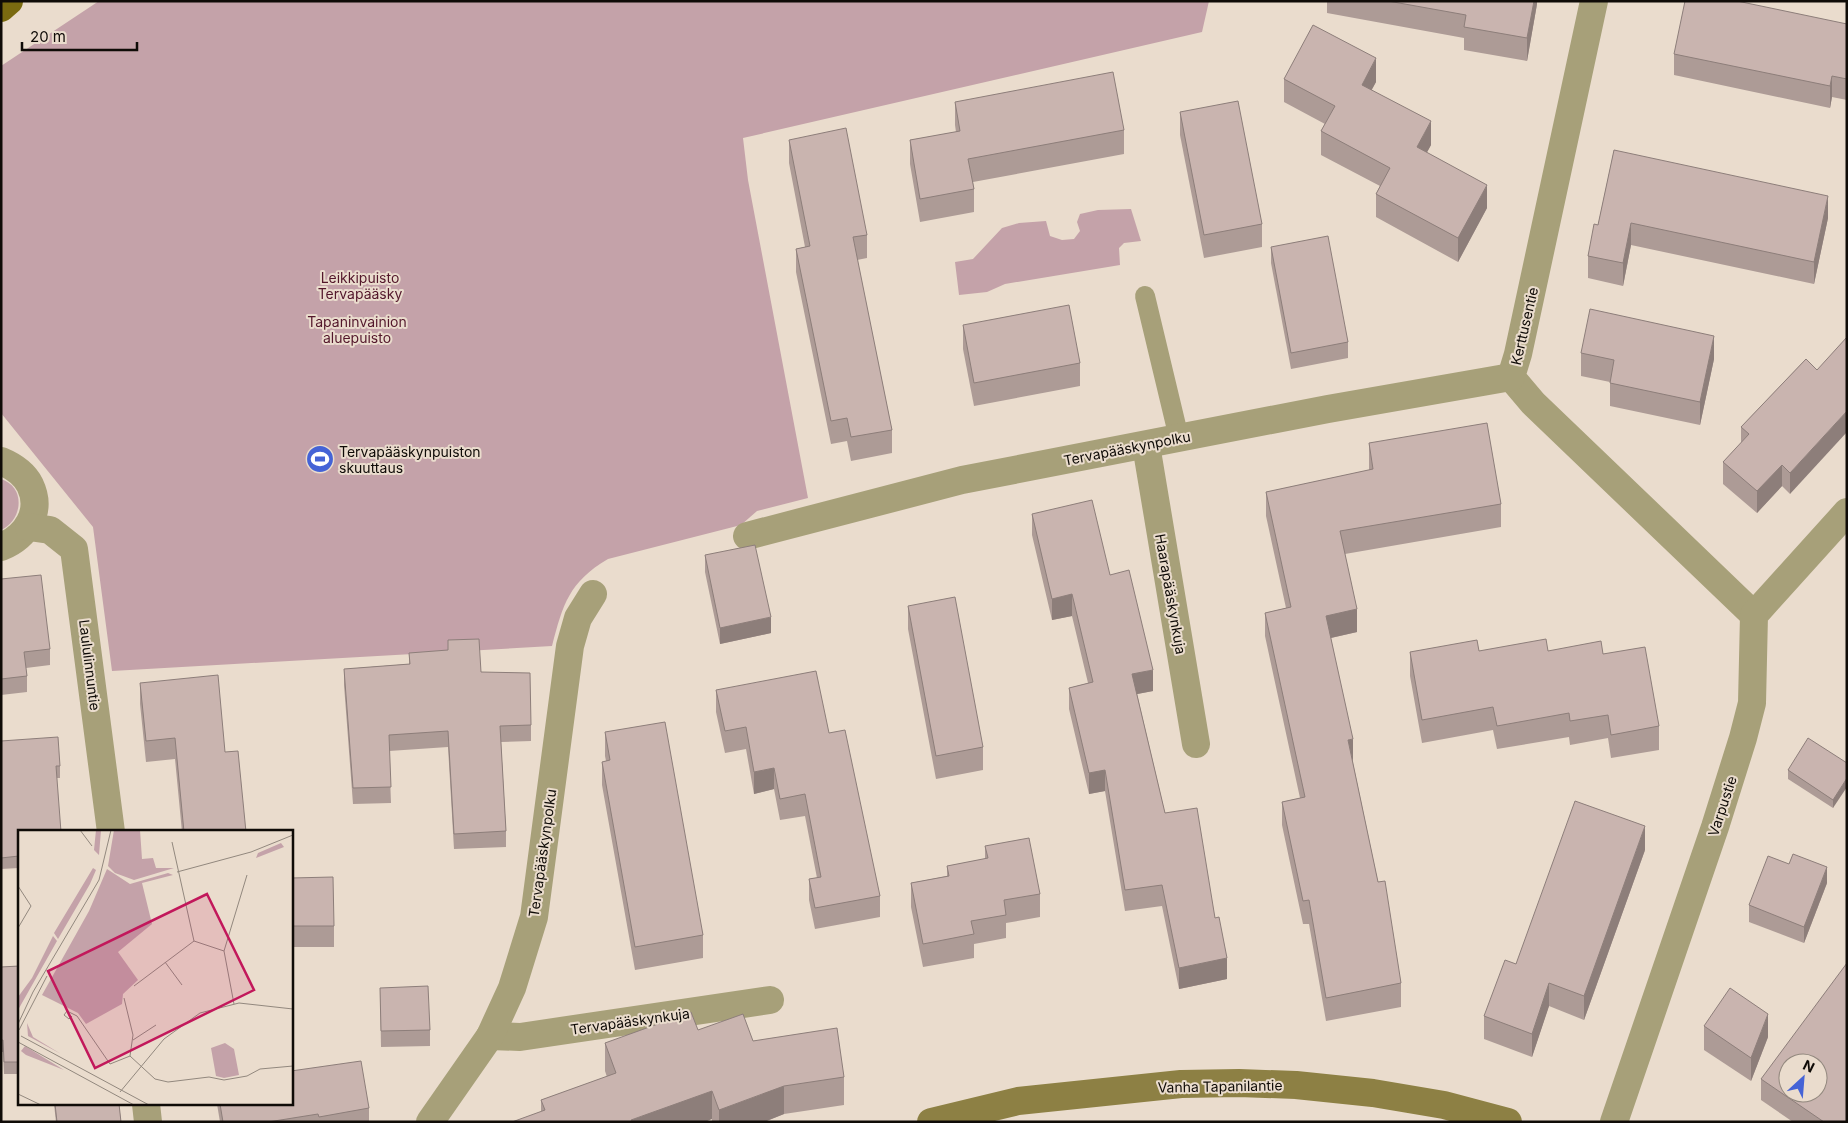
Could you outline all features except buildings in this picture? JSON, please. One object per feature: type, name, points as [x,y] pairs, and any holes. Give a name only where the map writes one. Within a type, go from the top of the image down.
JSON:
[{"type":"main road","points":[[1,8],[9,1]]},
{"type":"street","name":"Kerttusentie","points":[[1594,1],[1518,354],[1511,377],[1532,403],[1754,614]]},
{"type":"street","name":"Tervapääskynpolku","points":[[747,536],[951,482],[1511,377]]},
{"type":"street","name":"Haarapääskynkuja","points":[[1146,445],[1196,744]]},
{"type":"street","points":[[1,461],[19,471],[31,486],[34,506],[29,527],[15,541],[1,547]]},
{"type":"street","points":[[1754,614],[1847,512]]},
{"type":"street","name":"Laululinnuntie","points":[[29,527],[50,530],[74,549],[111,830]]},
{"type":"street","name":"Tervapääskynpolku","points":[[430,1122],[490,1036],[512,988],[534,916],[570,646],[578,618],[592,594]]},
{"type":"street","name":"Varpustie","points":[[1614,1122],[1715,828],[1743,738],[1752,703],[1754,614]]},
{"type":"street","name":"Tervapääskynkuja","points":[[490,1036],[520,1037],[770,1000]]},
{"type":"street","name":"Vanha Tapanilantie","points":[[931,1122],[1018,1101],[1181,1084],[1229,1083],[1296,1085],[1373,1093],[1444,1105],[1508,1122]]},
{"type":"street","points":[[146,1106],[148,1122]]},
{"type":"lane","points":[[1145,296],[1179,438]]},
{"type":"green space","name":"Tapaninvainion aluepuisto","points":[[99,1],[1209,1],[1202,32],[743,138],[748,180],[808,498],[757,511],[741,525],[608,559],[584,576],[570,595],[564,606],[552,646],[112,671],[93,527],[1,413],[1,66]]},
{"type":"green space","points":[[1131,209],[1141,241],[1124,243],[1119,248],[1120,265],[1005,284],[987,292],[959,295],[955,262],[973,259],[1002,228],[1019,223],[1046,221],[1050,236],[1062,240],[1074,239],[1080,231],[1077,222],[1080,214],[1098,210]]},
{"type":"green space","points":[[1,479],[15,489],[19,504],[14,519],[1,530]]},
{"type":"place","name":"Tervapääskynpuiston skuuttaus","points":[[320,459]]},
{"type":"park label","name":"Leikkipuisto Tervapääsky","points":[[360,286]]}]
